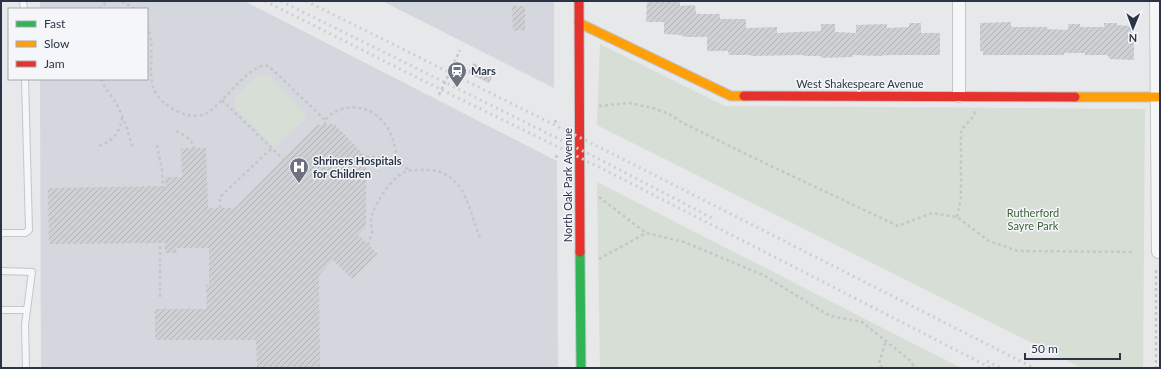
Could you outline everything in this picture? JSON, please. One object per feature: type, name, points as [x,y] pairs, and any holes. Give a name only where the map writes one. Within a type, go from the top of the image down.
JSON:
[{"type":"street","name":"North Oak Park Avenue","points":[[579,1],[581,368]]},
{"type":"street","points":[[959,1],[960,96]]},
{"type":"street","points":[[1156,1],[1159,252]]},
{"type":"street","name":"West Shakespeare Avenue","points":[[579,23],[731,96],[1157,97]]},
{"type":"lane","points":[[1,232],[25,233],[29,230],[25,80]]},
{"type":"lane","points":[[1,271],[32,272],[26,325],[26,368]]},
{"type":"lane","points":[[1,310],[27,310]]},
{"type":"path","points":[[122,1],[134,8]]},
{"type":"path","points":[[148,29],[153,48],[151,75],[152,84],[159,99],[168,107],[191,116],[206,114],[251,71],[257,67],[268,66],[325,120]]},
{"type":"path","points":[[439,96],[460,50]]},
{"type":"path","points":[[101,80],[103,86],[116,102],[122,114],[132,146]]},
{"type":"path","points":[[222,100],[283,159]]},
{"type":"path","points":[[599,106],[629,103],[653,108],[669,114],[683,123],[752,157],[898,226],[932,213],[957,216],[989,241],[1018,251],[1135,252]]},
{"type":"path","points":[[325,125],[325,120],[337,110],[352,107],[362,108],[376,114],[389,129],[399,162]]},
{"type":"path","points":[[957,216],[960,196],[961,130],[972,118],[977,108]]},
{"type":"path","points":[[99,146],[112,140],[118,132],[122,114]]},
{"type":"path","points":[[554,121],[560,123]]},
{"type":"path","points":[[176,131],[189,138],[194,148]]},
{"type":"path","points":[[157,145],[162,170],[162,190]]},
{"type":"path","points":[[220,208],[220,196],[272,148]]},
{"type":"path","points":[[555,156],[560,158]]},
{"type":"path","points":[[366,157],[390,158],[399,162],[409,171]]},
{"type":"path","points":[[368,245],[372,232],[370,223],[372,214],[390,184],[398,176],[409,171],[436,170],[452,179],[466,200],[480,238]]},
{"type":"path","points":[[599,197],[646,233],[684,242],[763,275],[830,316],[862,322],[912,362],[914,368]]},
{"type":"path","points":[[599,259],[646,233]]},
{"type":"path","points":[[160,240],[160,297]]},
{"type":"path","points":[[1156,270],[1156,368]]},
{"type":"path","points":[[882,368],[880,362],[886,341]]},
{"type":"shaded area","name":"Shriners Hospitals for Children","points":[[40,1],[244,1],[557,161],[558,368],[41,368],[40,80],[148,80],[148,8],[40,8]]},
{"type":"shaded area","points":[[382,1],[554,1],[554,88]]},
{"type":"green space","name":"Rutherford Sayre Park","points":[[600,44],[725,106],[1145,109],[1143,368],[1082,368],[597,125]]},
{"type":"green space","points":[[257,76],[270,76],[305,114],[305,119],[275,148],[235,108],[235,97]]},
{"type":"green space","points":[[597,182],[599,183],[961,368],[600,368]]},
{"type":"building","points":[[647,1],[680,1],[680,6],[695,5],[696,14],[720,14],[720,19],[746,19],[746,28],[777,27],[777,33],[821,31],[821,24],[835,24],[835,32],[856,33],[856,25],[887,24],[887,28],[909,27],[909,23],[921,23],[921,33],[940,33],[940,55],[853,55],[853,57],[821,58],[821,56],[804,55],[729,55],[728,51],[707,51],[707,37],[687,37],[681,35],[664,34],[664,22],[646,22]]},
{"type":"building","points":[[512,6],[525,6],[525,30],[513,31]]},
{"type":"building","points":[[1011,22],[1012,27],[1047,27],[1047,29],[1068,30],[1068,24],[1080,24],[1080,27],[1104,27],[1104,23],[1117,23],[1117,25],[1131,26],[1131,29],[1134,29],[1134,60],[1110,59],[1107,55],[1085,55],[1085,53],[1064,53],[1064,55],[983,55],[983,51],[980,51],[980,23]]},
{"type":"building","points":[[473,63],[494,73],[489,83],[468,73]]},
{"type":"building","points":[[334,124],[366,157],[366,227],[358,235],[378,254],[352,279],[333,260],[319,275],[320,368],[257,368],[256,340],[155,340],[155,309],[207,309],[206,285],[209,285],[209,248],[176,248],[177,253],[165,253],[165,243],[49,244],[48,188],[165,186],[165,177],[182,177],[181,148],[206,148],[208,208],[235,208],[317,125]]},
{"type":"railway","points":[[265,1],[599,167],[991,368]]},
{"type":"railway","points":[[281,1],[599,159],[712,218]]},
{"type":"railway","points":[[306,1],[599,147],[1034,368]]},
{"type":"railway","points":[[987,361],[1001,368]]},
{"type":"traffic: fast","points":[[580,252],[581,368]]},
{"type":"traffic: slow","points":[[579,23],[731,96],[744,96]]},
{"type":"traffic: slow","points":[[1075,97],[1157,97]]},
{"type":"traffic: jam","points":[[579,1],[580,252]]},
{"type":"traffic: jam","points":[[744,96],[1075,97]]},
{"type":"place","name":"Mars","points":[[457,88]]},
{"type":"place","name":"Shriners Hospitals for Children","points":[[299,184]]}]
